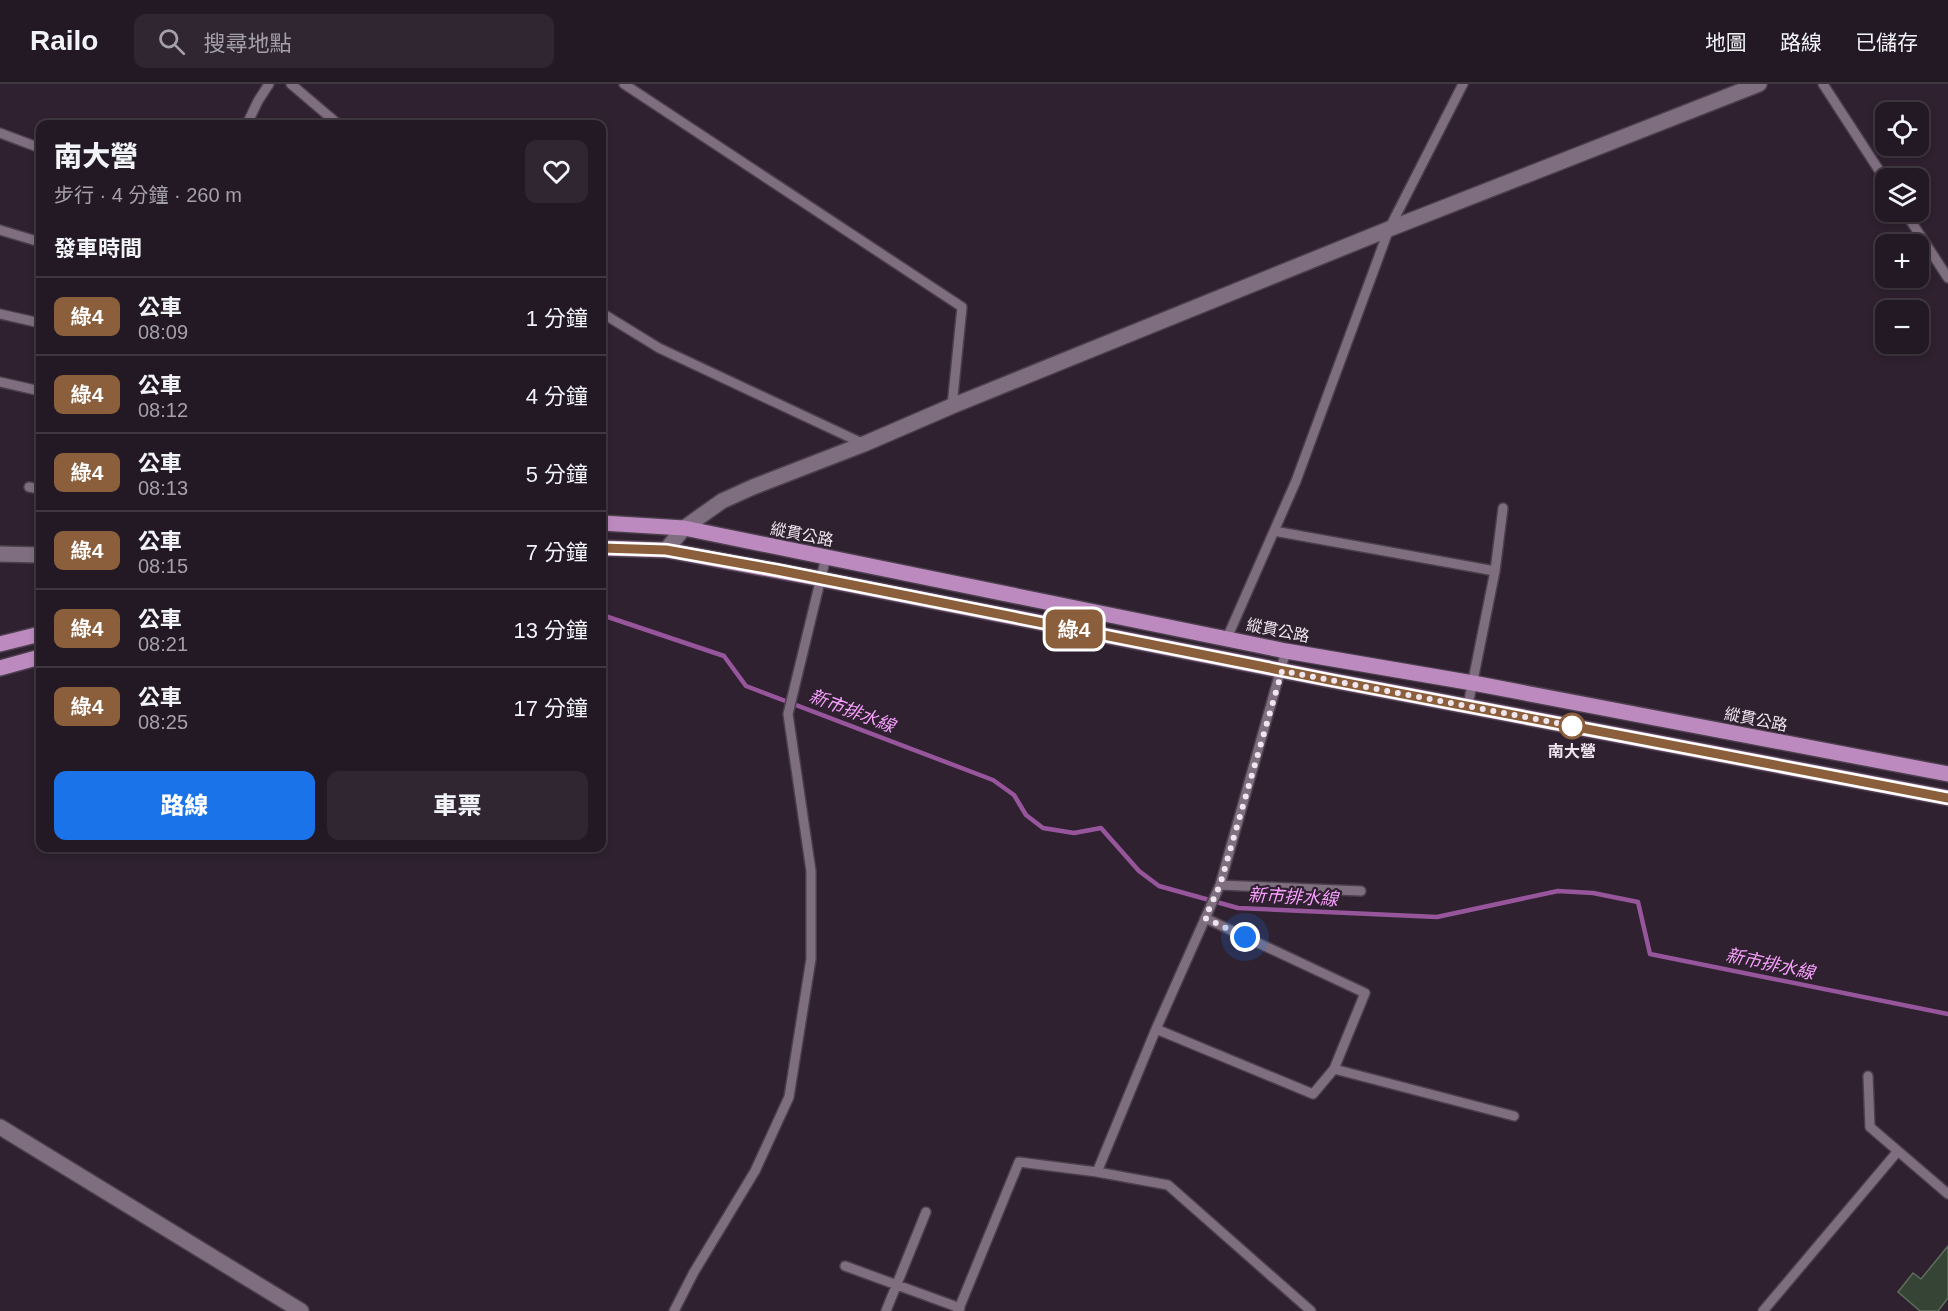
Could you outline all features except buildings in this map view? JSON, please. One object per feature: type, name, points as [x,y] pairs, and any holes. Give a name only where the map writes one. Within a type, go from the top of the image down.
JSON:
[{"type":"main road","name":"縱貫公路","points":[[606,523],[684,528],[1286,651],[1473,683],[1948,774]]},
{"type":"main road","points":[[606,548],[666,550],[1282,671],[1948,798]]},
{"type":"main road","points":[[0,644],[36,635]]},
{"type":"main road","points":[[0,668],[36,658]]},
{"type":"street","points":[[666,550],[684,528],[722,501],[753,487],[864,444],[952,406],[1389,229],[1760,84]]},
{"type":"street","points":[[0,554],[36,555]]},
{"type":"street","points":[[0,1127],[301,1311]]},
{"type":"lane","points":[[249,120],[269,84]]},
{"type":"lane","points":[[291,84],[333,120]]},
{"type":"lane","points":[[624,84],[962,307],[952,406]]},
{"type":"lane","points":[[1227,638],[1296,481],[1389,229],[1463,84]]},
{"type":"lane","points":[[1823,84],[1878,168]]},
{"type":"lane","points":[[0,133],[36,146]]},
{"type":"lane","points":[[1912,222],[1948,278]]},
{"type":"lane","points":[[0,230],[36,241]]},
{"type":"lane","points":[[0,314],[36,322]]},
{"type":"lane","points":[[606,315],[660,348],[864,444]]},
{"type":"lane","points":[[1,384],[36,390]]},
{"type":"lane","points":[[28,487],[36,488]]},
{"type":"lane","points":[[1467,705],[1495,571],[1503,508]]},
{"type":"lane","points":[[1274,531],[1495,571]]},
{"type":"lane","points":[[674,1311],[694,1272],[755,1171],[789,1097],[811,959],[811,872],[788,714],[826,557]]},
{"type":"lane","points":[[1097,1172],[1156,1029],[1220,885],[1286,651]]},
{"type":"lane","points":[[1220,885],[1361,891]]},
{"type":"lane","points":[[1156,1029],[1313,1094],[1334,1069],[1365,993],[1205,918]]},
{"type":"lane","points":[[1334,1069],[1514,1116]]},
{"type":"lane","points":[[1868,1076],[1870,1127],[1948,1194]]},
{"type":"lane","points":[[1763,1311],[1898,1151]]},
{"type":"lane","points":[[845,1266],[959,1310],[1019,1162],[1097,1172],[1168,1185],[1311,1311]]},
{"type":"lane","points":[[886,1311],[926,1212]]},
{"type":"waterway","name":"新市排水線","points":[[606,616],[724,656],[746,686],[993,780],[1014,795],[1026,815],[1043,828],[1074,833],[1101,828],[1139,871],[1159,886],[1238,908],[1437,917],[1558,891],[1593,893],[1638,902],[1650,954],[1948,1014]]},
{"type":"bus line","name":"綠4","points":[[606,548],[666,550],[777,570],[1330,680],[1948,798]]},
{"type":"place","name":"南大營","points":[[1572,726]]},
{"type":"route","points":[[1245,937],[1205,918],[1220,885],[1282,671],[1583,728],[1572,726]]}]
